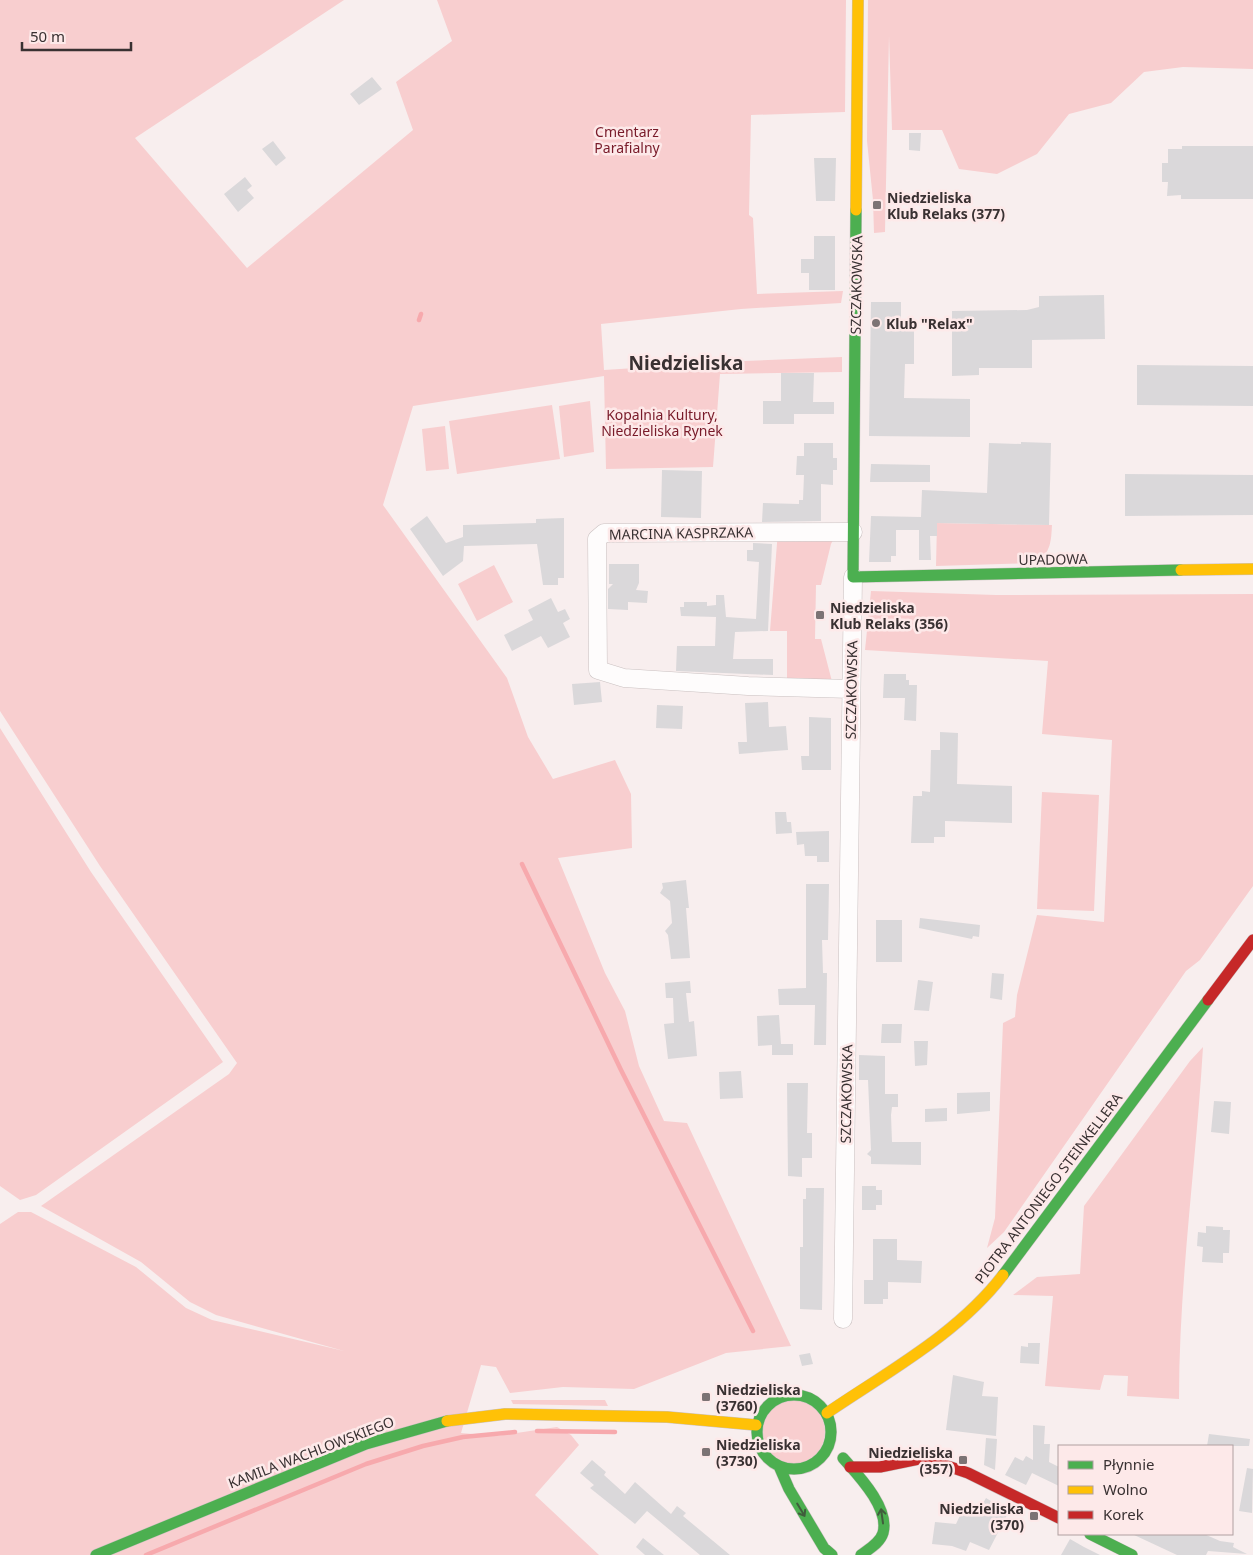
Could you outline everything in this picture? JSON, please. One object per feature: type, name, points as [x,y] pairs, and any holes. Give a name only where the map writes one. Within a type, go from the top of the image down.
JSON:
[{"type":"street","name":"SZCZAKOWSKA","points":[[843,1319],[853,577],[858,0]]},
{"type":"street","name":"MARCINA KASPRZAKA","points":[[851,689],[748,686],[624,678],[598,670],[597,539],[604,533],[853,532]]},
{"type":"street","name":"UPADOWA","points":[[853,577],[1253,569]]},
{"type":"street","name":"PIOTRA ANTONIEGO STEINKELLERA","points":[[827,1413],[950,1329],[998,1281],[1253,940]]},
{"type":"street","points":[[779,1466],[796,1469],[810,1465],[823,1455],[830,1439],[831,1426],[827,1413],[811,1399],[801,1395],[787,1395],[768,1405],[762,1412],[756,1425],[756,1435],[764,1453],[779,1466],[789,1489],[820,1542],[832,1555]]},
{"type":"street","name":"KAMILA WACHLOWSKIEGO","points":[[96,1555],[358,1447],[399,1433],[452,1420],[527,1414],[667,1417],[756,1425]]},
{"type":"street","points":[[830,1439],[850,1467],[872,1492],[883,1512],[884,1524],[879,1541],[882,1555]]},
{"type":"street","points":[[850,1467],[880,1467],[919,1459],[941,1462],[968,1473],[1058,1518]]},
{"type":"street","points":[[872,1492],[880,1467]]},
{"type":"street","points":[[1092,1535],[1132,1555]]},
{"type":"street","points":[[861,1555],[869,1551],[879,1541]]},
{"type":"green space","points":[[0,0],[344,0],[135,138],[247,268],[413,130],[396,82],[452,41],[437,0],[846,0],[845,112],[751,115],[749,215],[753,218],[757,294],[843,291],[841,303],[741,309],[601,324],[604,370],[842,357],[842,372],[720,374],[713,467],[606,469],[604,376],[413,406],[383,505],[507,678],[528,737],[553,779],[615,760],[631,794],[632,848],[558,858],[605,973],[625,1011],[639,1066],[664,1121],[687,1123],[791,1346],[726,1353],[634,1389],[563,1387],[510,1393],[496,1367],[481,1365],[461,1433],[497,1436],[557,1427],[571,1435],[579,1445],[535,1495],[599,1555],[0,1555],[0,1224],[18,1212],[31,1212],[136,1267],[186,1308],[212,1320],[344,1351],[216,1315],[190,1302],[141,1262],[41,1206],[229,1074],[237,1063],[100,866],[0,711]]},
{"type":"green space","points":[[868,0],[1253,0],[1253,69],[1183,67],[1144,72],[1111,103],[1069,114],[1037,154],[997,174],[959,169],[942,130],[892,130],[889,36],[885,232],[874,233],[873,200],[867,141]]},
{"type":"green space","points":[[590,401],[594,452],[564,457],[559,406]]},
{"type":"green space","points":[[552,405],[560,459],[457,474],[449,421]]},
{"type":"green space","points":[[445,426],[449,469],[426,471],[422,429]]},
{"type":"green space","points":[[937,523],[1052,525],[1049,546],[1037,563],[936,566]]},
{"type":"green space","points":[[778,531],[837,532],[831,544],[821,585],[816,585],[815,639],[821,639],[836,697],[787,692],[787,631],[770,631]]},
{"type":"green space","points":[[494,565],[513,602],[477,621],[458,584]]},
{"type":"green space","points":[[871,591],[996,595],[1253,594],[1253,886],[1200,960],[1186,971],[1004,1232],[987,1248],[995,1218],[1003,1023],[1015,1017],[1017,995],[1037,915],[1104,922],[1112,740],[1042,734],[1048,661],[865,650]]},
{"type":"green space","points":[[0,728],[91,872],[223,1062],[36,1195],[20,1200],[0,1186]]},
{"type":"green space","points":[[1042,792],[1099,795],[1094,911],[1037,909]]},
{"type":"green space","points":[[1203,1047],[1182,1311],[1179,1399],[1127,1396],[1128,1376],[1104,1375],[1100,1390],[1045,1386],[1053,1296],[1013,1295],[1037,1277],[1080,1274],[1084,1206],[1190,1061]]},
{"type":"green space","points":[[511,1400],[605,1400],[608,1406],[513,1404]]},
{"type":"green space","points":[[793,1400],[811,1406],[819,1414],[825,1432],[819,1450],[811,1458],[793,1464],[775,1458],[767,1450],[761,1432],[767,1414],[775,1406]]},
{"type":"building","points":[[372,77],[382,89],[359,105],[350,94]]},
{"type":"building","points":[[909,133],[921,133],[920,151],[909,150]]},
{"type":"building","points":[[273,141],[286,158],[276,166],[262,149]]},
{"type":"building","points":[[1182,146],[1253,146],[1253,199],[1181,199],[1181,195],[1167,196],[1168,182],[1162,182],[1162,163],[1168,163],[1168,149],[1182,149]]},
{"type":"building","points":[[814,158],[836,158],[835,201],[816,201]]},
{"type":"building","points":[[245,177],[252,186],[247,190],[254,198],[238,212],[224,194]]},
{"type":"building","points":[[814,236],[835,236],[835,290],[809,290],[809,273],[801,273],[801,259],[814,259]]},
{"type":"building","points":[[1104,295],[1105,339],[1032,340],[1032,368],[979,368],[979,375],[952,376],[952,311],[1027,310],[1039,307],[1039,296]]},
{"type":"building","points":[[871,302],[901,302],[901,319],[914,319],[914,364],[905,364],[904,398],[970,399],[970,437],[869,436]]},
{"type":"building","points":[[1137,365],[1253,366],[1253,406],[1137,405]]},
{"type":"building","points":[[781,373],[814,373],[813,402],[834,402],[834,414],[794,414],[794,424],[763,424],[763,401],[781,401]]},
{"type":"building","points":[[1021,442],[1051,443],[1049,525],[937,523],[937,536],[930,536],[931,560],[919,560],[919,530],[896,530],[896,556],[891,556],[891,562],[869,562],[871,516],[921,517],[922,490],[987,493],[989,443],[1021,444]]},
{"type":"building","points":[[804,443],[833,443],[833,458],[837,458],[837,470],[833,470],[833,485],[821,484],[821,521],[762,522],[763,503],[799,504],[799,500],[803,500],[804,475],[796,475],[797,456],[804,456]]},
{"type":"building","points":[[871,464],[930,465],[930,482],[870,482]]},
{"type":"building","points":[[662,470],[702,471],[701,518],[661,517]]},
{"type":"building","points":[[1125,474],[1253,475],[1253,515],[1125,516]]},
{"type":"building","points":[[427,516],[446,543],[463,537],[463,525],[536,523],[536,519],[564,518],[564,578],[558,578],[558,585],[543,585],[537,544],[464,546],[463,561],[443,576],[410,529]]},
{"type":"building","points":[[753,543],[772,544],[768,631],[735,632],[733,659],[773,659],[773,675],[676,671],[677,646],[715,646],[716,617],[681,616],[680,607],[684,607],[684,602],[707,602],[707,606],[716,605],[716,595],[724,595],[726,617],[756,619],[759,562],[747,561],[747,550],[753,550]]},
{"type":"building","points":[[609,564],[639,564],[639,583],[636,590],[648,591],[647,603],[628,602],[628,610],[608,609],[608,589],[613,584],[609,584]]},
{"type":"building","points":[[551,598],[558,612],[565,609],[570,619],[563,623],[570,637],[548,648],[541,636],[512,651],[504,635],[533,620],[528,610]]},
{"type":"building","points":[[884,674],[906,674],[906,680],[909,680],[909,685],[917,685],[916,721],[904,720],[905,698],[883,698]]},
{"type":"building","points":[[600,682],[602,702],[574,705],[572,684]]},
{"type":"building","points":[[768,702],[769,727],[786,726],[788,750],[739,754],[738,742],[747,742],[745,703]]},
{"type":"building","points":[[657,705],[683,706],[682,729],[656,728]]},
{"type":"building","points":[[809,717],[831,718],[831,770],[802,770],[801,756],[809,756]]},
{"type":"building","points":[[940,732],[958,733],[957,784],[1012,786],[1012,823],[945,821],[945,837],[934,837],[934,843],[911,843],[913,796],[922,796],[922,791],[930,792],[931,750],[940,750]]},
{"type":"building","points":[[775,812],[786,812],[787,822],[791,822],[792,833],[776,834]]},
{"type":"building","points":[[829,831],[829,862],[817,862],[817,856],[805,856],[804,844],[797,845],[796,832]]},
{"type":"building","points":[[686,880],[689,908],[686,908],[690,958],[671,959],[668,935],[665,931],[672,923],[670,901],[660,893],[663,888],[662,883]]},
{"type":"building","points":[[806,884],[829,884],[828,940],[822,940],[823,973],[827,973],[826,1045],[814,1045],[815,1005],[779,1005],[778,989],[806,988]]},
{"type":"building","points":[[920,918],[980,925],[979,937],[973,936],[972,939],[919,928]]},
{"type":"building","points":[[876,920],[902,920],[902,962],[876,962]]},
{"type":"building","points":[[992,973],[1004,974],[1002,1000],[990,998]]},
{"type":"building","points":[[918,980],[933,982],[929,1011],[914,1010]]},
{"type":"building","points":[[690,981],[691,993],[686,993],[689,1022],[694,1021],[697,1056],[668,1059],[664,1024],[674,1023],[673,998],[666,998],[665,983]]},
{"type":"building","points":[[779,1015],[781,1044],[793,1044],[793,1055],[772,1055],[772,1045],[758,1046],[757,1016]]},
{"type":"building","points":[[882,1024],[902,1024],[901,1043],[881,1043]]},
{"type":"building","points":[[914,1041],[928,1041],[927,1065],[915,1066]]},
{"type":"building","points":[[859,1055],[885,1056],[885,1094],[898,1094],[898,1107],[892,1107],[891,1115],[892,1142],[921,1142],[921,1165],[871,1164],[871,1157],[867,1154],[871,1150],[868,1080],[859,1080]]},
{"type":"building","points":[[741,1071],[743,1098],[720,1099],[719,1072]]},
{"type":"building","points":[[787,1083],[808,1083],[807,1133],[812,1133],[812,1158],[802,1158],[802,1177],[788,1176]]},
{"type":"building","points":[[990,1092],[990,1111],[957,1114],[957,1093]]},
{"type":"building","points":[[1214,1101],[1231,1102],[1229,1134],[1211,1132]]},
{"type":"building","points":[[947,1108],[947,1121],[925,1122],[925,1109]]},
{"type":"building","points":[[862,1186],[876,1186],[876,1190],[882,1190],[882,1205],[876,1205],[876,1210],[862,1210]]},
{"type":"building","points":[[806,1188],[824,1188],[822,1310],[800,1309],[800,1247],[803,1247],[803,1199],[806,1199]]},
{"type":"building","points":[[1206,1226],[1223,1227],[1223,1230],[1230,1230],[1229,1253],[1223,1253],[1223,1263],[1202,1262],[1203,1247],[1197,1246],[1198,1232],[1206,1233]]},
{"type":"building","points":[[873,1239],[897,1239],[897,1260],[922,1261],[921,1283],[888,1282],[888,1299],[883,1299],[883,1304],[864,1304],[864,1280],[873,1280]]},
{"type":"building","points":[[1028,1343],[1040,1343],[1039,1364],[1020,1363],[1021,1346],[1028,1347]]},
{"type":"building","points":[[810,1353],[813,1364],[802,1366],[799,1355]]},
{"type":"building","points":[[953,1375],[984,1382],[982,1396],[998,1397],[996,1436],[946,1430]]},
{"type":"building","points":[[1033,1425],[1045,1426],[1044,1444],[1050,1444],[1049,1462],[1058,1466],[1058,1486],[1032,1473],[1026,1485],[1005,1475],[1015,1457],[1023,1461],[1026,1456],[1033,1460]]},
{"type":"building","points":[[1209,1434],[1250,1439],[1249,1446],[1207,1445]]},
{"type":"building","points":[[986,1438],[997,1439],[995,1470],[984,1465]]},
{"type":"building","points":[[592,1460],[606,1472],[604,1475],[625,1494],[635,1482],[671,1514],[677,1506],[686,1513],[683,1516],[730,1555],[700,1555],[647,1511],[635,1524],[590,1488],[594,1485],[580,1473]]},
{"type":"building","points":[[1247,1468],[1253,1469],[1252,1513],[1239,1511]]},
{"type":"building","points":[[986,1498],[1004,1509],[1003,1512],[1007,1515],[989,1550],[970,1542],[966,1551],[952,1546],[932,1544],[935,1522],[956,1524],[964,1507],[977,1514]]},
{"type":"building","points":[[1134,1535],[1206,1535],[1220,1541],[1234,1543],[1233,1547],[1247,1554],[1208,1551],[1206,1555],[1177,1555]]},
{"type":"building","points":[[643,1538],[664,1555],[645,1555],[636,1547]]},
{"type":"building","points":[[1070,1539],[1084,1547],[1100,1555],[1061,1555]]},
{"type":"waterway","points":[[419,320],[421,314]]},
{"type":"waterway","points":[[522,864],[621,1070],[753,1331]]},
{"type":"waterway","points":[[537,1431],[615,1432]]},
{"type":"waterway","points":[[146,1555],[366,1464],[423,1446],[463,1437],[515,1432]]},
{"type":"traffic: fast","points":[[856,210],[853,577],[1181,570]]},
{"type":"traffic: fast","points":[[1003,1275],[1208,1000]]},
{"type":"traffic: fast","points":[[794,1395],[815,1401],[825,1411],[831,1432],[825,1453],[815,1463],[794,1469],[773,1463],[763,1453],[757,1432],[763,1411],[773,1401],[794,1395]]},
{"type":"traffic: fast","points":[[96,1555],[366,1444],[447,1421]]},
{"type":"traffic: fast","points":[[843,1458],[871,1492],[882,1513],[884,1523],[883,1533],[879,1540],[861,1555]]},
{"type":"traffic: fast","points":[[779,1466],[789,1489],[824,1548],[832,1555]]},
{"type":"traffic: fast","points":[[1092,1535],[1132,1555]]},
{"type":"traffic: slow","points":[[856,210],[858,0]]},
{"type":"traffic: slow","points":[[1181,570],[1253,569]]},
{"type":"traffic: slow","points":[[827,1413],[921,1351],[943,1334],[965,1316],[1003,1275]]},
{"type":"traffic: slow","points":[[447,1421],[505,1414],[667,1417],[756,1425]]},
{"type":"traffic: jam","points":[[1208,1000],[1253,940]]},
{"type":"traffic: jam","points":[[850,1467],[880,1467],[919,1459],[930,1460],[968,1473],[1058,1518]]},
{"type":"place","name":"Niedzieliska Klub Relaks (377)","points":[[877,205]]},
{"type":"place","name":"Klub \"Relax\"","points":[[876,323]]},
{"type":"place","name":"Niedzieliska Klub Relaks (356)","points":[[820,615]]},
{"type":"place","name":"Niedzieliska (3760)","points":[[706,1397]]},
{"type":"place","name":"Niedzieliska (3730)","points":[[706,1452]]},
{"type":"place","name":"Niedzieliska (357)","points":[[963,1460]]},
{"type":"place","name":"Niedzieliska (370)","points":[[1034,1516]]},
{"type":"district","name":"Niedzieliska","points":[[686,363]]},
{"type":"park label","name":"Cmentarz Parafialny","points":[[627,140]]},
{"type":"park label","name":"Kopalnia Kultury, Niedzieliska Rynek","points":[[662,422]]}]
